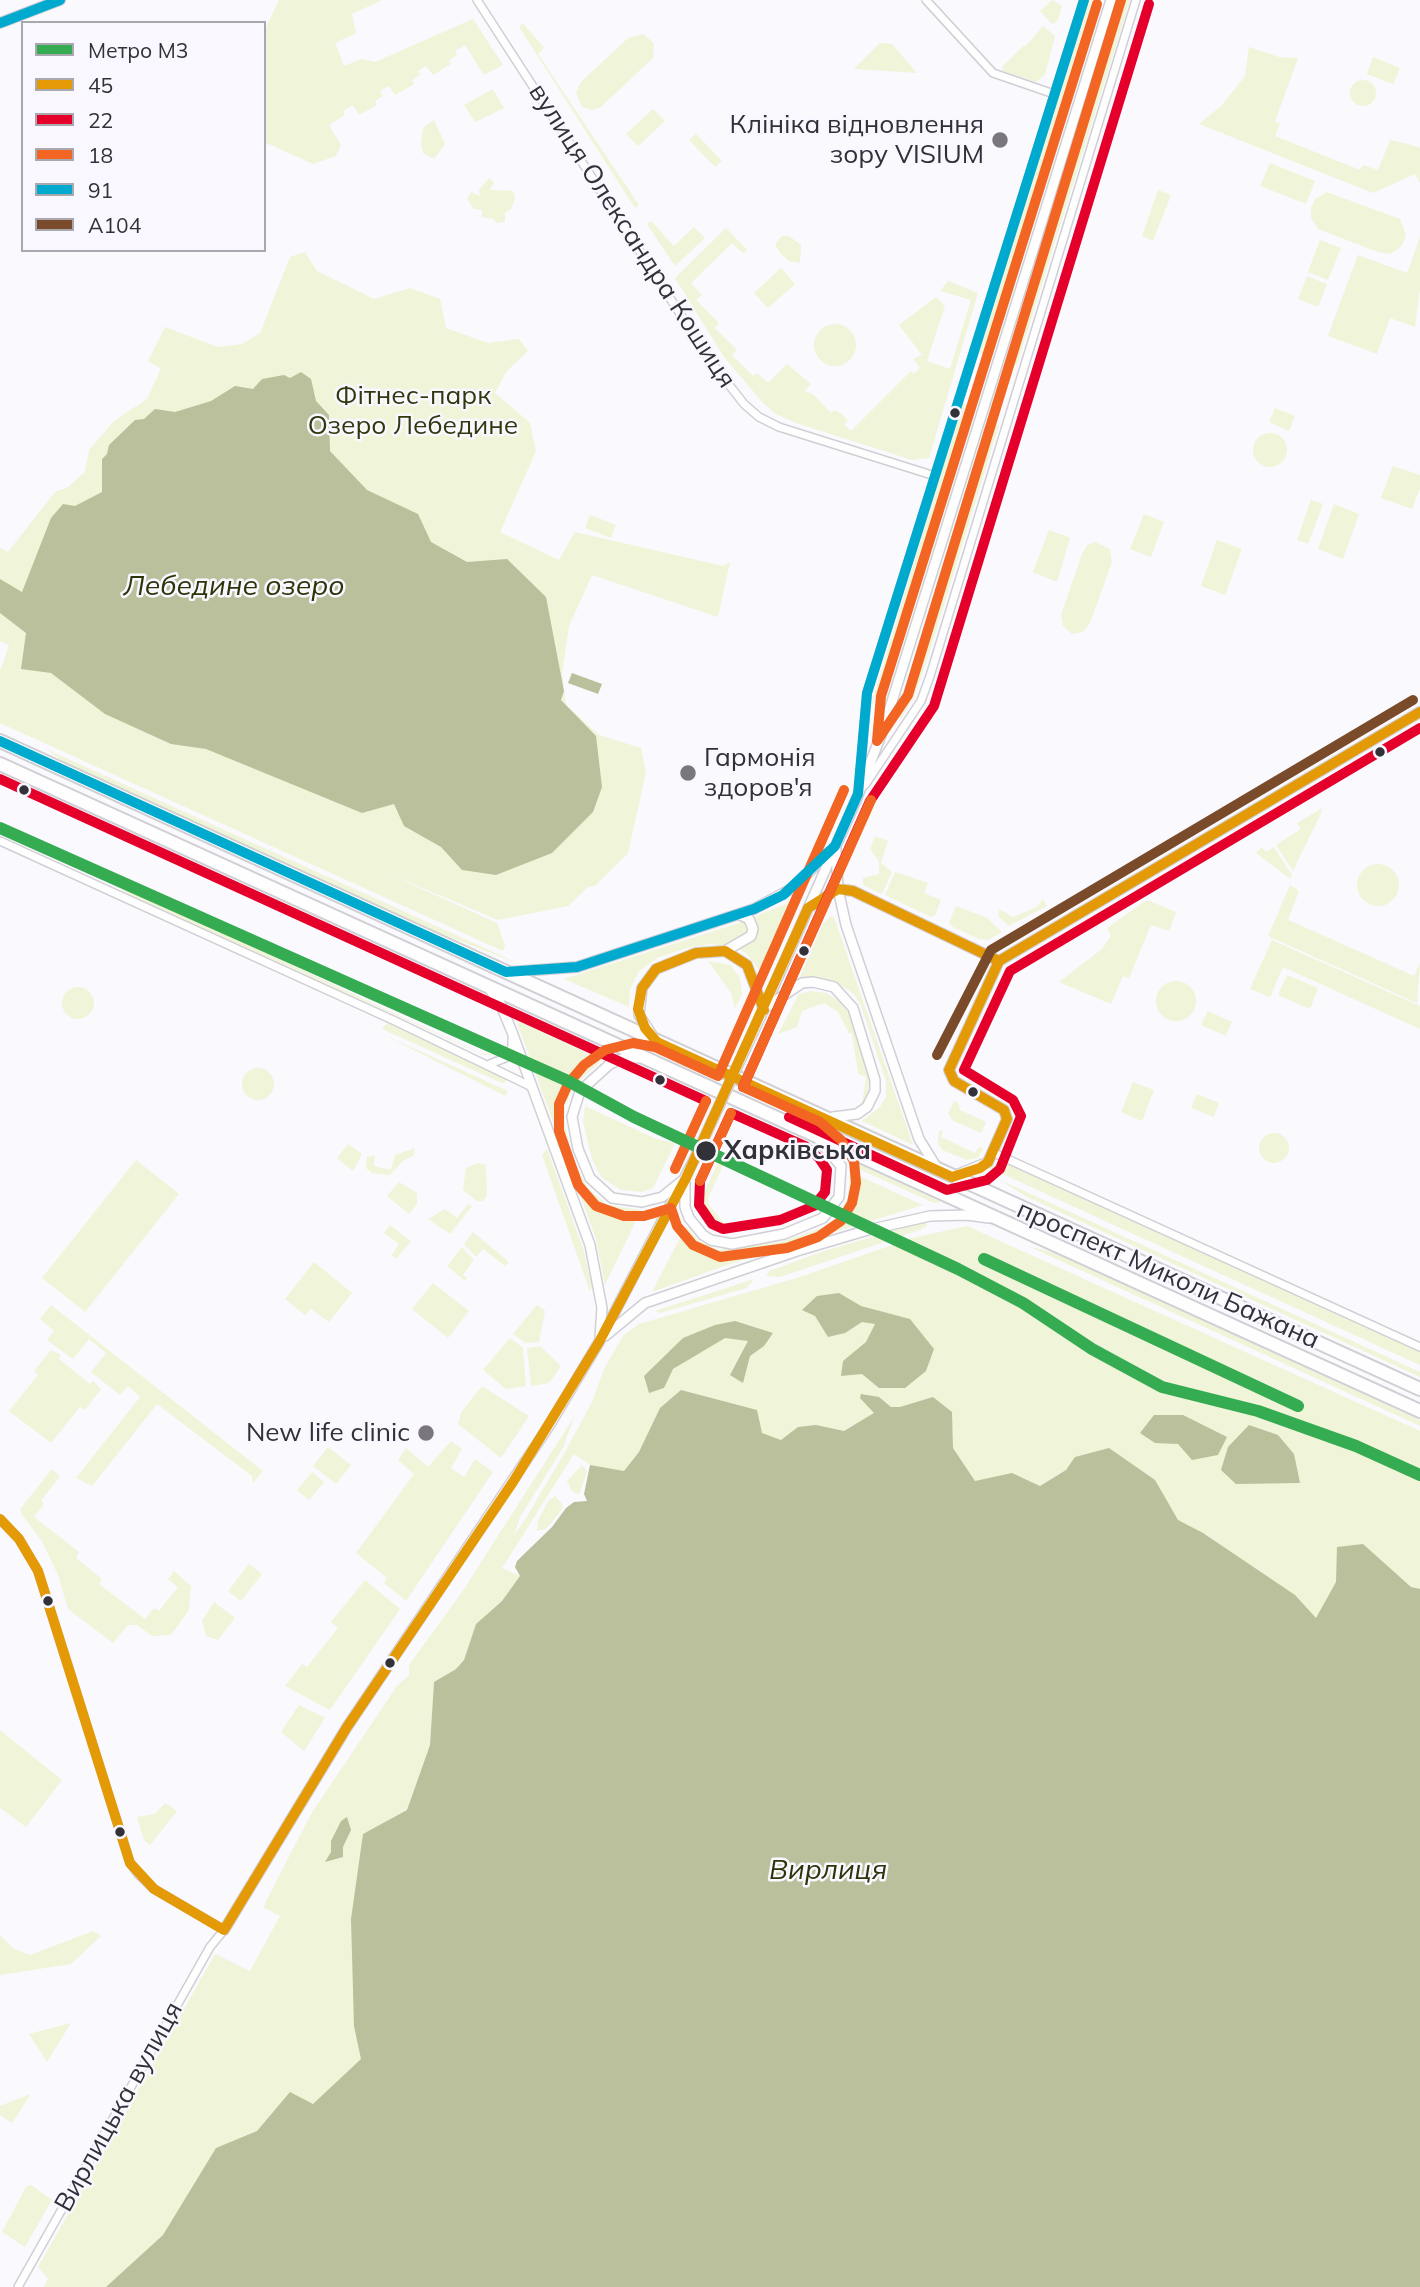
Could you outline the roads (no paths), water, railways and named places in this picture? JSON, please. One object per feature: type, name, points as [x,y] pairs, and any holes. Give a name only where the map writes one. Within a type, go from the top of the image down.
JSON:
[{"type":"highway","name":"проспект Миколи Бажана","points":[[0,741],[1420,1389]]},
{"type":"highway","name":"проспект Миколи Бажана","points":[[0,764],[1420,1411]]},
{"type":"street","points":[[0,23],[60,0]]},
{"type":"street","name":"вулиця Олександра Кошиця","points":[[477,0],[712,363],[744,404],[759,417],[779,427],[935,476]]},
{"type":"street","points":[[926,0],[993,73],[1054,94]]},
{"type":"street","points":[[858,794],[867,693],[1084,0]]},
{"type":"street","points":[[0,1519],[19,1539],[38,1570],[130,1863],[154,1889],[224,1930],[347,1727],[513,1482],[599,1342],[686,1178],[808,908],[884,727],[1111,0]]},
{"type":"street","points":[[858,794],[921,701],[1136,0]]},
{"type":"street","points":[[953,1177],[980,1168],[988,1162],[1007,1119],[1003,1110],[954,1081],[949,1070],[999,961],[1420,712]]},
{"type":"street","points":[[0,841],[533,1087]]},
{"type":"street","points":[[835,846],[838,889],[846,925],[924,1150],[938,1170]]},
{"type":"street","points":[[506,972],[578,967],[738,914],[783,895],[835,846]]},
{"type":"street","points":[[808,908],[838,889],[861,894],[999,961]]},
{"type":"street","points":[[657,1042],[645,1028],[638,1009],[639,998],[648,978],[666,963],[696,953],[724,951],[751,936],[753,929],[749,919],[738,914]]},
{"type":"street","points":[[724,951],[747,965],[762,1012]]},
{"type":"street","points":[[762,1012],[782,994],[802,983],[813,982],[834,987],[853,1008],[874,1080],[874,1091],[866,1107],[851,1117],[822,1116]]},
{"type":"street","points":[[485,985],[500,1003],[512,1031],[590,1245],[602,1308],[599,1342]]},
{"type":"street","points":[[488,1064],[503,1060],[510,1052],[512,1031]]},
{"type":"street","points":[[649,1060],[624,1058],[610,1064],[586,1082],[576,1100],[572,1116],[578,1149],[585,1169],[597,1187],[624,1202],[642,1202],[662,1197],[686,1178]]},
{"type":"street","points":[[686,1178],[685,1207],[689,1218],[702,1235],[721,1243],[732,1244],[784,1234],[824,1218],[839,1197],[841,1166],[830,1149],[813,1134]]},
{"type":"street","name":"проспект Миколи Бажана","points":[[992,1152],[1420,1347]]},
{"type":"street","points":[[599,1342],[645,1303],[821,1244],[930,1216],[967,1215],[999,1219]]},
{"type":"street","name":"Вирлицька вулиця","points":[[18,2287],[210,1947],[224,1930]]},
{"type":"water","name":"Лебедине озеро","points":[[301,372],[311,379],[316,401],[329,415],[330,451],[367,490],[418,514],[431,542],[467,562],[507,559],[546,597],[564,691],[561,700],[596,736],[602,787],[593,812],[552,853],[496,875],[462,870],[441,847],[404,826],[394,804],[362,813],[206,749],[171,744],[105,714],[51,673],[21,669],[26,633],[0,613],[0,579],[22,592],[51,518],[63,504],[75,506],[102,492],[102,459],[107,454],[109,445],[135,420],[144,419],[155,409],[175,412],[211,401],[235,386],[253,389],[262,379],[284,375],[290,378]]},
{"type":"water","points":[[572,673],[602,684],[598,694],[568,683]]},
{"type":"water","points":[[839,1293],[861,1306],[910,1319],[934,1349],[926,1371],[905,1388],[879,1388],[862,1374],[841,1376],[843,1361],[866,1342],[875,1324],[862,1322],[845,1333],[828,1337],[815,1316],[802,1310],[817,1296]]},
{"type":"water","points":[[735,1321],[773,1333],[764,1346],[750,1356],[743,1383],[730,1375],[748,1341],[725,1338],[673,1369],[664,1388],[649,1393],[644,1376],[683,1338],[715,1325]]},
{"type":"water","name":"Вирлиця","points":[[681,1390],[757,1410],[762,1433],[781,1440],[798,1427],[816,1425],[844,1431],[874,1413],[860,1398],[861,1394],[879,1397],[891,1407],[933,1397],[952,1412],[953,1448],[975,1481],[1012,1473],[1040,1486],[1066,1470],[1075,1457],[1109,1448],[1155,1480],[1178,1520],[1203,1533],[1295,1595],[1316,1618],[1336,1582],[1337,1547],[1363,1544],[1411,1587],[1420,1589],[1420,2287],[106,2287],[163,2235],[216,2148],[257,2131],[290,2092],[313,2104],[361,2059],[354,2026],[351,1919],[363,1834],[407,1810],[430,1745],[434,1682],[456,1669],[464,1660],[476,1624],[502,1601],[520,1576],[515,1567],[517,1561],[552,1527],[566,1508],[574,1502],[587,1501],[584,1494],[590,1465],[624,1471],[639,1452],[660,1408]]},
{"type":"water","points":[[1154,1415],[1183,1415],[1227,1437],[1218,1455],[1192,1460],[1178,1444],[1155,1443],[1140,1433]]},
{"type":"water","points":[[1249,1425],[1278,1435],[1294,1454],[1300,1483],[1236,1484],[1221,1470],[1228,1447]]},
{"type":"water","points":[[347,1817],[351,1830],[343,1847],[343,1857],[325,1862],[331,1852],[331,1841],[341,1821]]},
{"type":"metro line","name":"M3","points":[[0,828],[568,1081],[634,1117],[958,1269],[1023,1303],[1092,1349],[1162,1387],[1258,1411],[1356,1446],[1420,1475]]},
{"type":"metro line","name":"M3","points":[[984,1259],[1298,1406]]},
{"type":"place","name":"Клініка відновлення зору VISIUM","points":[[1000,140]]},
{"type":"place","name":"Гармонія здоров'я","points":[[688,773]]},
{"type":"place","name":"Харківська","points":[[706,1151]]},
{"type":"place","name":"New life clinic","points":[[426,1433]]},
{"type":"park label","name":"Фітнес-парк Озеро Лебедине","points":[[413,411]]}]
